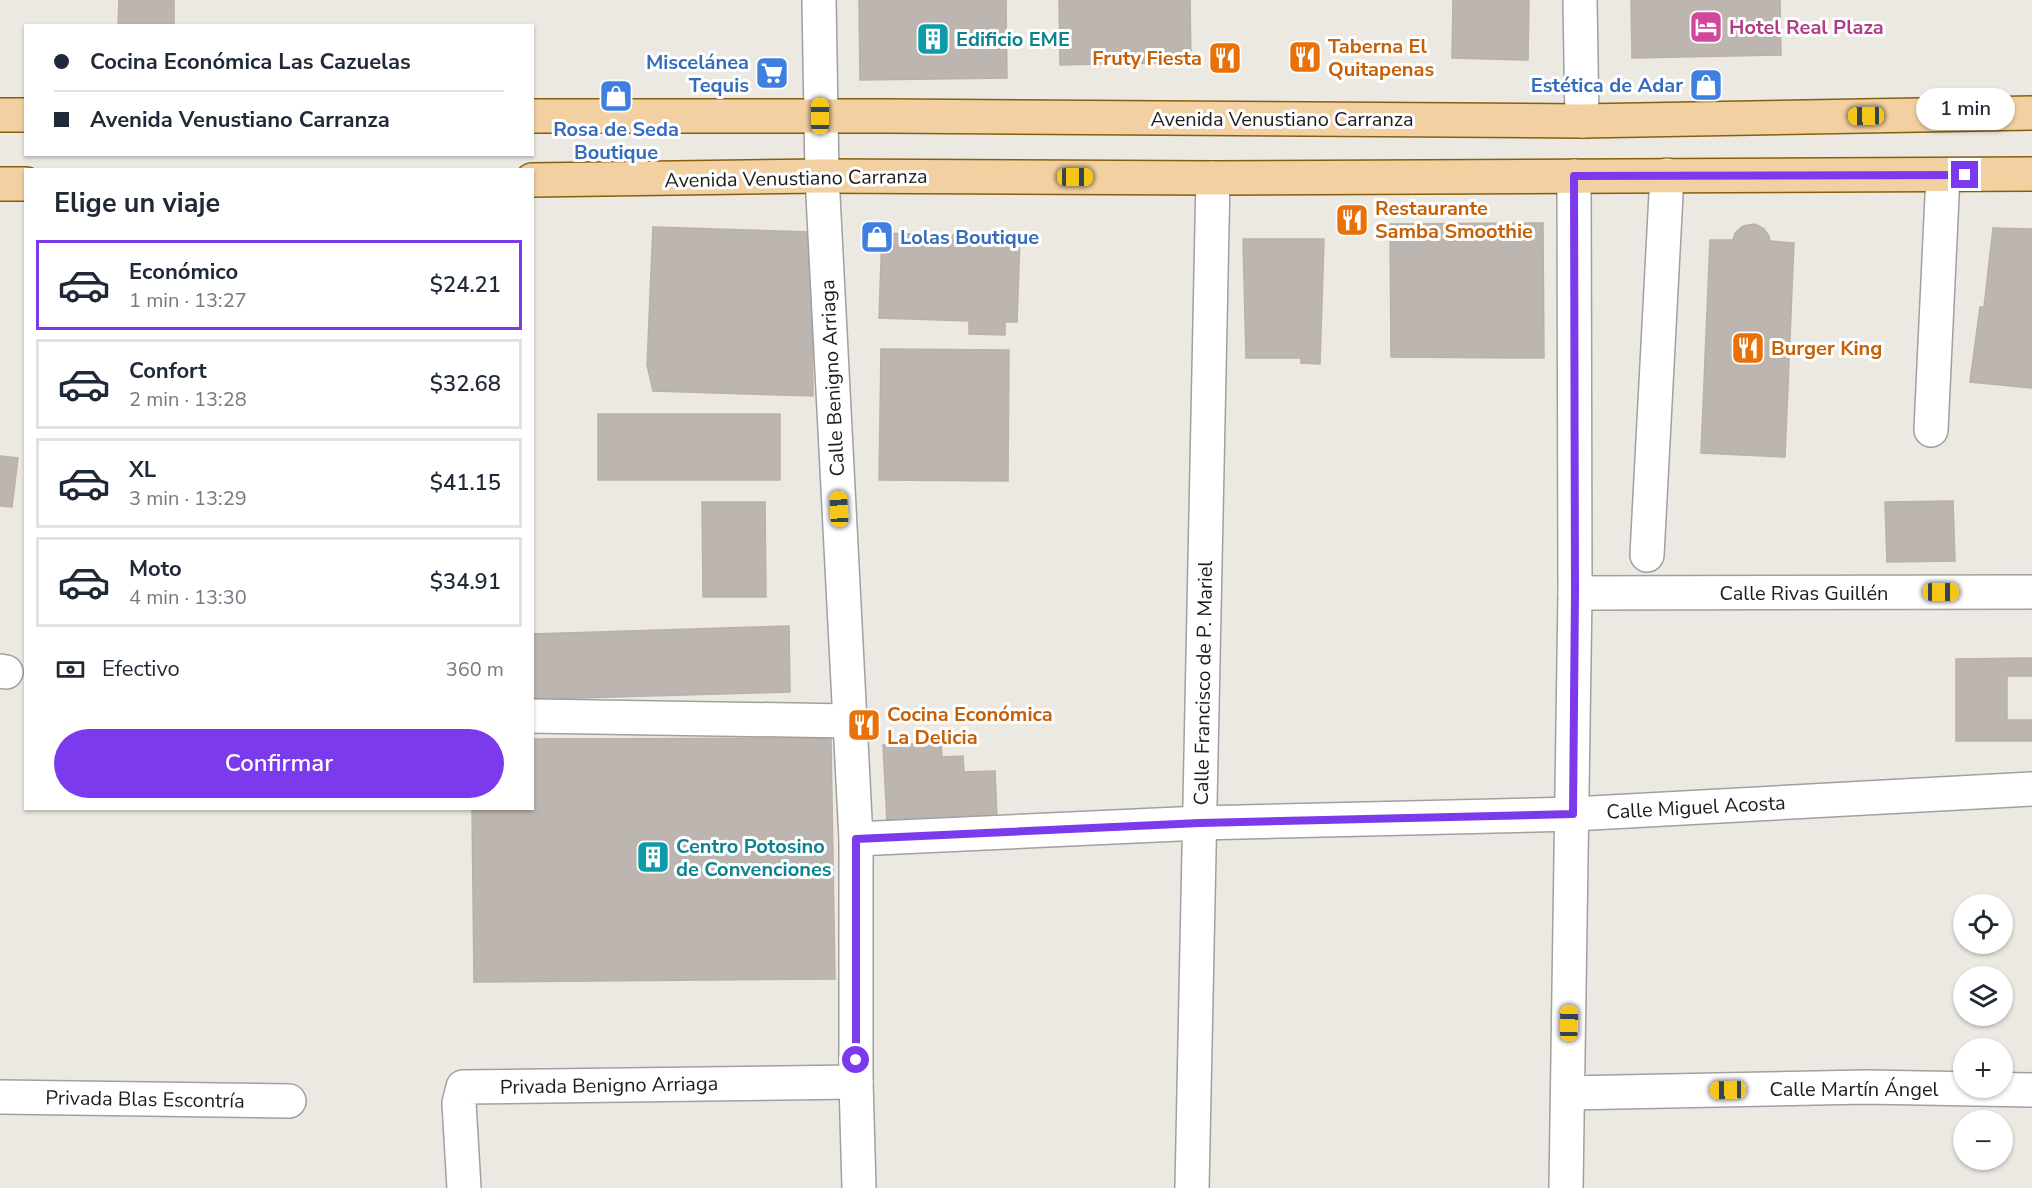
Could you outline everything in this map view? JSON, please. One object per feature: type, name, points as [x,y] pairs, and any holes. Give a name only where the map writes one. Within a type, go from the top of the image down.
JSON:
[{"type":"main road","name":"Avenida Venustiano Carranza","points":[[534,116],[1582,121],[2032,113]]},
{"type":"main road","points":[[0,115],[24,115]]},
{"type":"main road","name":"Avenida Venustiano Carranza","points":[[534,180],[752,179],[822,176],[1213,178],[2032,174]]},
{"type":"main road","points":[[0,184],[24,184]]},
{"type":"street","name":"Calle Benigno Arriaga","points":[[819,0],[822,176],[856,839],[856,1082],[859,1188]]},
{"type":"street","points":[[1580,0],[1582,121]]},
{"type":"street","points":[[1647,555],[1667,175]]},
{"type":"street","points":[[1931,430],[1943,175]]},
{"type":"street","points":[[1566,1188],[1575,593],[1574,176]]},
{"type":"street","name":"Calle Francisco de P. Mariel","points":[[1192,1188],[1213,178]]},
{"type":"street","name":"Calle Rivas Guillén","points":[[1575,593],[2032,592]]},
{"type":"street","points":[[534,716],[850,721]]},
{"type":"street","name":"Calle Miguel Acosta","points":[[856,839],[1200,823],[1573,814],[2032,789]]},
{"type":"street","name":"Privada Benigno Arriaga","points":[[464,1188],[459,1103],[463,1087],[856,1082]]},
{"type":"street","name":"Calle Martín Ángel","points":[[1568,1093],[1866,1087],[2032,1090]]},
{"type":"street","name":"Privada Blas Escontría","points":[[0,1097],[289,1101]]},
{"type":"building","points":[[119,0],[174,0],[174,24],[118,24]]},
{"type":"building","name":"Edificio EME","points":[[859,0],[1006,0],[1007,78],[860,80]]},
{"type":"building","points":[[1059,0],[1190,0],[1191,62],[1060,65]]},
{"type":"building","points":[[1453,0],[1529,0],[1528,60],[1452,58]]},
{"type":"building","name":"Hotel Real Plaza","points":[[1631,0],[1780,0],[1781,55],[1632,58]]},
{"type":"building","points":[[1543,223],[1544,358],[1391,357],[1390,224]]},
{"type":"building","name":"Burger King","points":[[1755,224],[1764,229],[1770,241],[1794,243],[1785,457],[1701,453],[1710,240],[1733,240],[1735,233],[1743,226]]},
{"type":"building","points":[[653,227],[811,232],[813,396],[653,391],[647,365]]},
{"type":"building","points":[[1993,228],[2032,229],[2032,388],[1970,382],[1980,307],[1984,307]]},
{"type":"building","points":[[882,233],[1020,237],[1017,322],[1005,322],[1005,335],[969,334],[969,321],[879,318]]},
{"type":"building","points":[[1243,239],[1324,239],[1320,364],[1301,363],[1301,358],[1246,358]]},
{"type":"building","points":[[881,349],[1009,350],[1008,481],[879,480]]},
{"type":"building","points":[[598,414],[780,414],[780,480],[598,480]]},
{"type":"building","points":[[0,456],[18,458],[12,507],[0,506]]},
{"type":"building","points":[[1953,501],[1955,561],[1887,562],[1885,502]]},
{"type":"building","points":[[702,502],[765,502],[766,597],[703,597]]},
{"type":"building","points":[[789,626],[790,692],[544,699],[534,697],[534,634]]},
{"type":"building","points":[[2032,658],[2032,676],[2007,676],[2007,720],[2032,720],[2032,741],[1956,741],[1956,659]]},
{"type":"building","name":"Centro Potosino de Convenciones","points":[[831,738],[835,979],[474,982],[472,810],[534,810],[534,739]]},
{"type":"building","points":[[941,743],[942,757],[963,756],[964,772],[995,771],[997,817],[887,822],[883,745]]},
{"type":"place","name":"Hotel Real Plaza","points":[[1706,27]]},
{"type":"place","name":"Edificio EME","points":[[933,39]]},
{"type":"place","name":"Taberna El Quitapenas","points":[[1305,57]]},
{"type":"place","name":"Fruty Fiesta","points":[[1225,58]]},
{"type":"place","name":"Miscelánea Tequis","points":[[772,73]]},
{"type":"place","name":"Estética de Adar","points":[[1706,85]]},
{"type":"place","name":"Rosa de Seda Boutique","points":[[616,96]]},
{"type":"place","name":"Restaurante Samba Smoothie","points":[[1352,220]]},
{"type":"place","name":"Lolas Boutique","points":[[877,237]]},
{"type":"place","name":"Burger King","points":[[1748,348]]},
{"type":"place","name":"Cocina Económica La Delicia","points":[[864,725]]},
{"type":"place","name":"Centro Potosino de Convenciones","points":[[653,857]]},
{"type":"route","points":[[856,1060],[856,839],[1200,823],[1573,814],[1574,176],[1965,175]]}]
